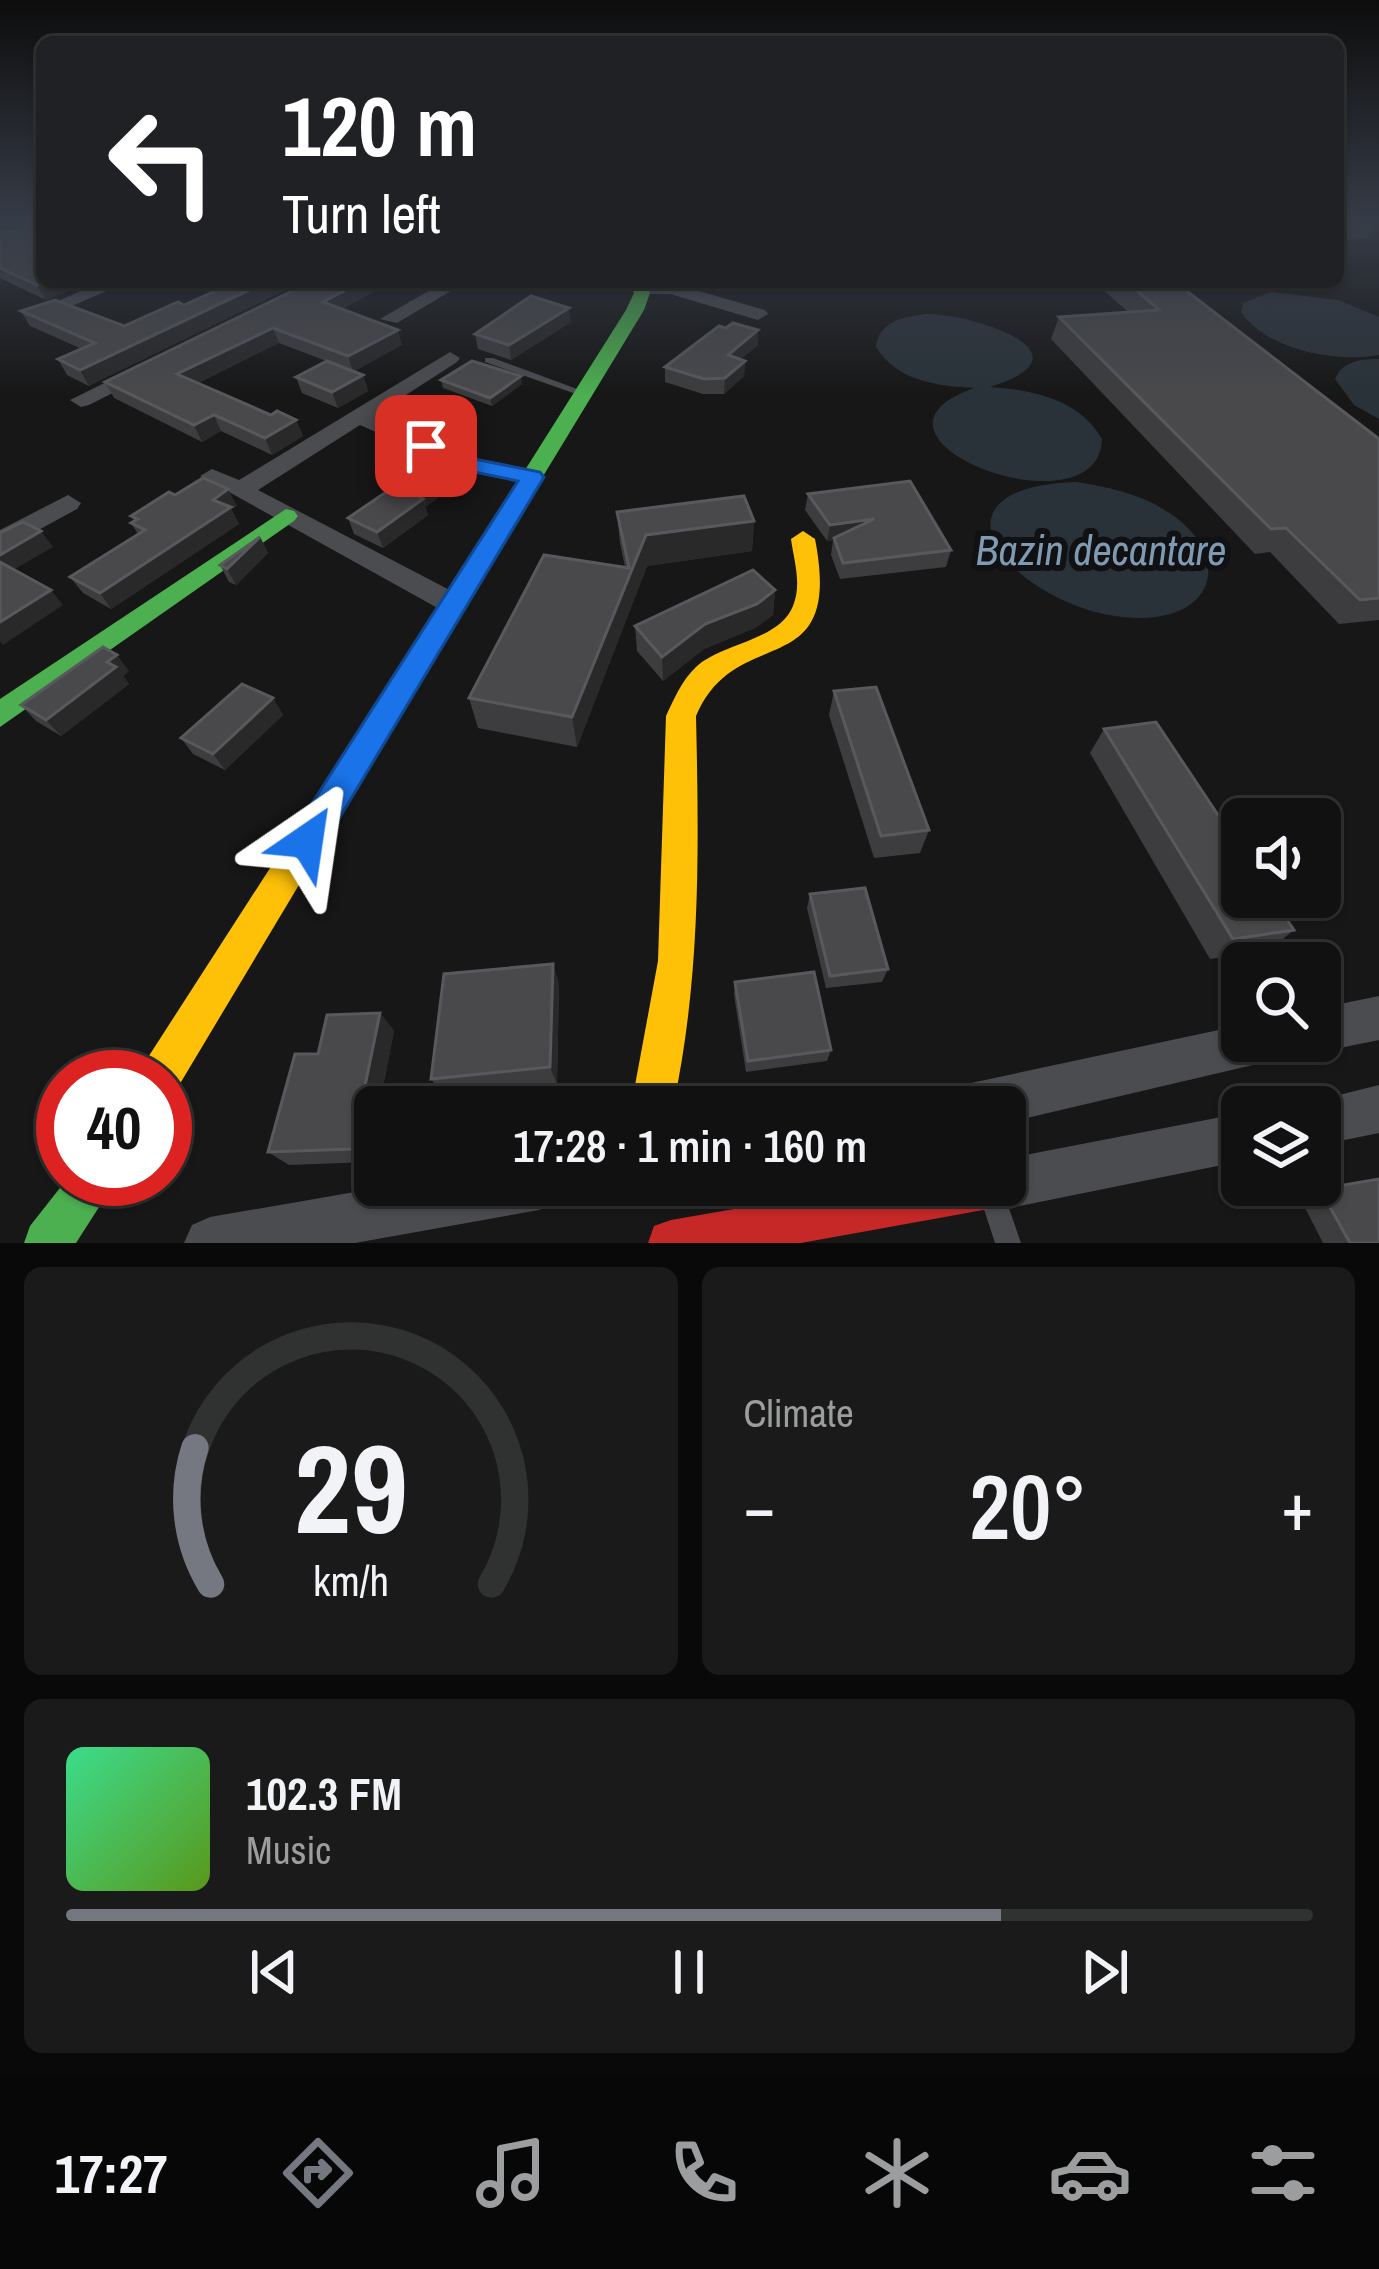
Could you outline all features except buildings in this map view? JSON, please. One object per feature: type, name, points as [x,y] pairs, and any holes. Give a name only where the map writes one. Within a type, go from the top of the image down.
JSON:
[{"type":"street","points":[[34,316],[103,288]]},
{"type":"street","points":[[390,320],[446,288]]},
{"type":"street","points":[[177,1050],[635,310],[639,288]]},
{"type":"street","points":[[671,288],[758,314]]},
{"type":"street","points":[[239,490],[450,358]]},
{"type":"street","points":[[80,400],[162,361]]},
{"type":"street","points":[[358,416],[473,466],[532,477]]},
{"type":"street","points":[[212,476],[454,604]]},
{"type":"street","points":[[0,542],[68,503]]},
{"type":"street","points":[[0,715],[286,516]]},
{"type":"street","points":[[658,1086],[671,1039],[678,982],[681,716],[686,694],[700,676],[722,662],[789,635],[805,619],[812,595],[802,539]]},
{"type":"street","points":[[1341,1026],[1378,1018]]},
{"type":"street","points":[[1026,1095],[1221,1052]]},
{"type":"street","points":[[1341,1117],[1379,1109]]},
{"type":"street","points":[[1026,1179],[1221,1141]]},
{"type":"street","points":[[46,1243],[74,1206]]},
{"type":"street","points":[[210,1243],[420,1206]]},
{"type":"street","points":[[670,1243],[804,1232],[911,1206]]},
{"type":"lane","points":[[489,360],[583,393]]},
{"type":"lane","points":[[1002,1206],[1008,1243]]},
{"type":"water","points":[[1271,292],[1338,300],[1379,317],[1379,355],[1323,355],[1267,336],[1241,312],[1243,303]]},
{"type":"water","points":[[926,314],[996,328],[1030,349],[1032,362],[1020,374],[990,387],[1038,394],[1081,414],[1102,439],[1090,467],[1061,480],[1023,480],[984,469],[952,452],[934,431],[939,409],[974,388],[906,374],[876,347],[887,326]]},
{"type":"water","points":[[1379,359],[1379,419],[1354,405],[1335,379],[1347,365]]},
{"type":"water","name":"Bazin decantare","points":[[1076,482],[1149,501],[1190,531],[1208,565],[1207,582],[1199,596],[1185,608],[1140,618],[1097,612],[1058,598],[1024,577],[1001,552],[991,528],[997,506],[1025,490]]},
{"type":"traffic: fast","points":[[503,524],[635,310],[642,293],[639,288]]},
{"type":"traffic: fast","points":[[0,715],[286,516]]},
{"type":"traffic: fast","points":[[47,1243],[75,1206]]},
{"type":"traffic: slow","points":[[177,1050],[503,524]]},
{"type":"traffic: slow","points":[[657,1086],[677,961],[681,716],[693,691],[711,670],[774,639],[799,620],[810,585],[803,539]]},
{"type":"traffic: jam","points":[[671,1243],[881,1206]]},
{"type":"route","points":[[307,841],[532,477],[473,466],[426,446]]}]
